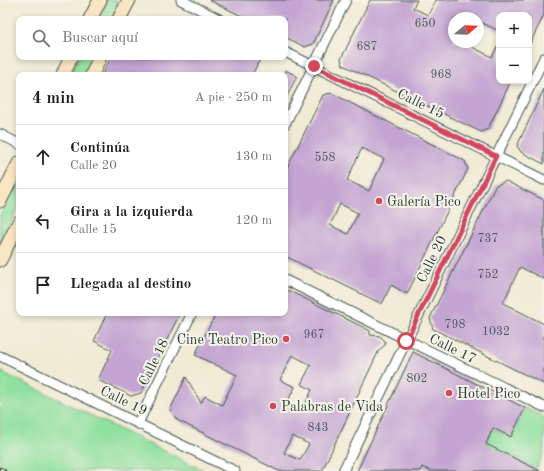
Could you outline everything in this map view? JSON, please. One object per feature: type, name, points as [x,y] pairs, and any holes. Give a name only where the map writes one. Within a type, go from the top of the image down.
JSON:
[{"type":"main road","points":[[92,16],[100,0]]},
{"type":"main road","points":[[120,16],[128,0]]},
{"type":"main road","points":[[64,72],[70,60]]},
{"type":"main road","points":[[93,72],[99,60]]},
{"type":"main road","points":[[0,201],[16,169]]},
{"type":"main road","points":[[0,260],[16,228]]},
{"type":"street","points":[[181,0],[213,16]]},
{"type":"street","points":[[288,118],[346,0]]},
{"type":"street","name":"Calle 15","points":[[288,53],[544,180]]},
{"type":"street","name":"Calle 20","points":[[343,471],[544,58]]},
{"type":"street","points":[[0,134],[16,142]]},
{"type":"street","name":"Calle 17","points":[[288,282],[406,341],[544,407]]},
{"type":"street","name":"Calle 18","points":[[138,423],[191,316]]},
{"type":"street","name":"Calle 19","points":[[0,356],[235,471]]},
{"type":"green space","points":[[107,0],[118,1],[118,6],[113,16],[99,16]]},
{"type":"green space","points":[[78,60],[92,60],[86,72],[72,72]]},
{"type":"green space","points":[[16,182],[16,211],[0,244],[0,215]]},
{"type":"green space","points":[[0,371],[205,471],[0,471]]},
{"type":"green space","points":[[525,408],[544,417],[544,453],[536,469],[486,444],[493,429],[511,437]]},
{"type":"building","points":[[209,0],[334,0],[313,44],[305,47],[288,38],[288,16],[242,16]]},
{"type":"building","points":[[370,0],[417,0],[413,8],[428,15],[436,0],[544,0],[544,15],[532,39],[532,12],[496,12],[496,30],[484,24],[484,12],[448,12],[448,48],[474,48],[492,57],[496,50],[496,84],[510,84],[488,129],[481,132],[343,65],[341,59]]},
{"type":"building","points":[[110,60],[260,60],[254,72],[104,72]]},
{"type":"building","points":[[285,70],[297,76],[288,94],[288,72],[285,72]]},
{"type":"building","points":[[544,89],[544,164],[521,152],[517,146]]},
{"type":"building","points":[[331,93],[465,161],[468,169],[407,294],[391,285],[382,304],[288,257],[288,166],[323,95]],"holes":[[[362,148],[384,159],[369,191],[347,180]],[[340,204],[358,213],[348,234],[330,225]]]},
{"type":"building","points":[[506,181],[544,200],[544,279],[520,267],[503,303],[544,324],[544,384],[433,329],[430,318],[496,185]]},
{"type":"building","points":[[288,290],[365,328],[370,331],[370,335],[380,336],[385,341],[385,345],[379,350],[322,471],[279,471],[177,420],[170,410],[186,377],[201,403],[205,396],[222,405],[237,375],[195,355],[214,316],[288,316]],"holes":[[[292,355],[311,365],[301,384],[312,390],[301,412],[286,404],[295,387],[280,380]],[[292,436],[309,444],[300,460],[284,453]]]},
{"type":"building","points":[[106,316],[179,316],[141,393],[131,396],[98,380],[112,350],[94,341]]},
{"type":"building","points":[[413,352],[525,408],[511,437],[493,428],[486,444],[540,471],[431,471],[422,467],[420,471],[357,471]]},
{"type":"railway","points":[[0,469],[4,471]]},
{"type":"place","name":"Galería Pico","points":[[379,201]]},
{"type":"place","name":"Cine Teatro Pico","points":[[286,339]]},
{"type":"place","name":"Hotel Pico","points":[[449,393]]},
{"type":"place","name":"Palabras de Vida","points":[[273,406]]},
{"type":"route","points":[[314,66],[496,156],[406,341]]}]
